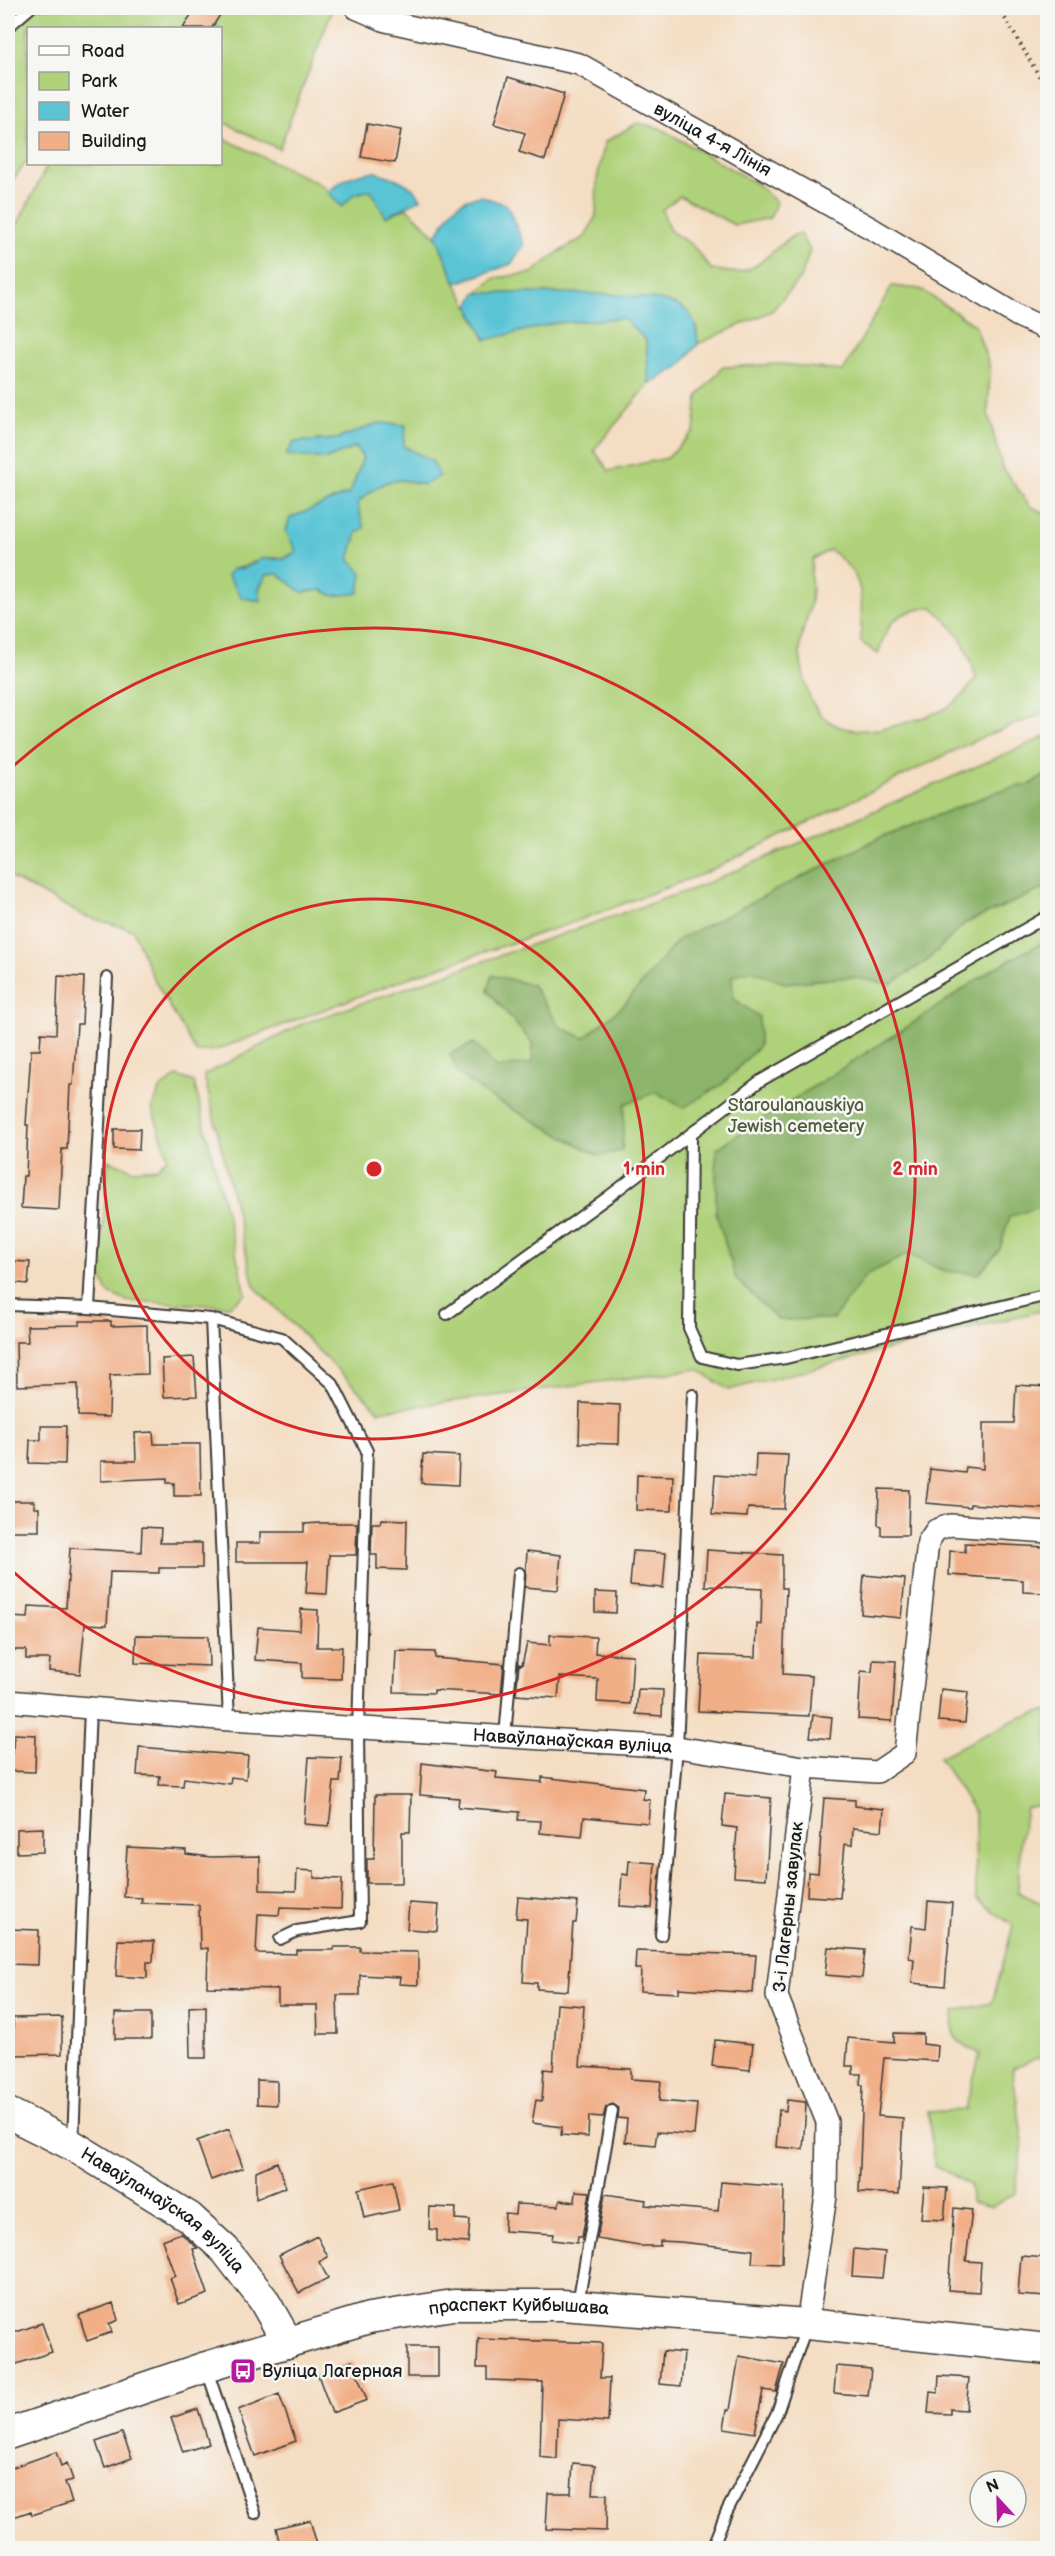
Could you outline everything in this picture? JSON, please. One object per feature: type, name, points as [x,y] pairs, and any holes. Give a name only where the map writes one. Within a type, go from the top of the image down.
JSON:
[{"type":"street","name":"вуліца 4-я Лінія","points":[[356,8],[386,21],[579,64],[874,230],[1018,316],[1047,330]]},
{"type":"street","name":"Наваўланаўская вуліца","points":[[8,1701],[229,1720],[677,1747],[804,1767],[877,1772],[905,1753],[928,1542],[936,1530],[950,1525],[1047,1532]]},
{"type":"street","name":"3-і Лагерны завулак","points":[[804,1767],[777,1996],[827,2122],[826,2196],[807,2324]]},
{"type":"street","name":"Наваўланаўская вуліца","points":[[8,2113],[72,2145],[189,2217],[225,2250],[263,2299],[288,2343]]},
{"type":"street","name":"праспект Куйбышава","points":[[8,2434],[206,2367],[369,2318],[453,2305],[578,2307],[807,2324],[1047,2349]]},
{"type":"lane","points":[[8,27],[30,8]]},
{"type":"lane","points":[[447,1314],[692,1134],[760,1081],[1047,916]]},
{"type":"lane","points":[[89,1308],[107,978]]},
{"type":"lane","points":[[692,1134],[688,1328],[702,1357],[737,1365],[786,1358],[1047,1295]]},
{"type":"lane","points":[[8,1305],[89,1308],[211,1319],[282,1338],[333,1384],[367,1451],[358,1728],[360,1921],[297,1930],[280,1939]]},
{"type":"lane","points":[[211,1319],[229,1720]]},
{"type":"lane","points":[[661,1935],[677,1747],[693,1395]]},
{"type":"lane","points":[[505,1737],[519,1573]]},
{"type":"lane","points":[[72,2145],[90,1708]]},
{"type":"lane","points":[[578,2307],[612,2111]]},
{"type":"lane","points":[[712,2548],[726,2513],[777,2413],[807,2324]]},
{"type":"lane","points":[[206,2367],[255,2513]]},
{"type":"path","points":[[999,8],[1047,91]]},
{"type":"green space","points":[[8,8],[333,8],[279,149],[222,121],[222,27],[27,27],[27,161],[8,186]]},
{"type":"green space","points":[[637,123],[660,128],[757,184],[776,202],[770,218],[734,225],[680,196],[662,210],[670,231],[692,245],[711,269],[733,273],[749,269],[799,233],[810,250],[801,277],[772,311],[698,344],[696,326],[612,294],[476,293],[495,278],[532,273],[557,253],[585,237],[596,215],[597,179],[605,142]]},
{"type":"green space","points":[[222,137],[322,185],[342,207],[354,194],[371,190],[386,216],[407,208],[436,236],[456,283],[486,340],[555,323],[623,318],[646,340],[649,384],[594,450],[609,471],[667,458],[694,431],[698,396],[723,367],[781,364],[843,371],[892,286],[920,289],[975,325],[990,368],[988,413],[1002,467],[1030,506],[1047,515],[1047,712],[978,739],[705,873],[577,921],[413,976],[216,1050],[196,1052],[152,976],[133,930],[84,916],[8,876],[8,243],[47,165],[222,165]],"holes":[[[379,423],[405,425],[403,446],[432,461],[424,485],[395,480],[380,485],[357,503],[357,532],[334,596],[322,590],[302,592],[278,574],[267,575],[259,589],[233,569],[256,561],[286,556],[296,551],[286,531],[290,518],[350,493],[363,458],[356,447],[326,459],[294,442],[337,439]],[[830,550],[852,571],[860,591],[861,642],[878,654],[890,625],[901,615],[932,607],[949,623],[965,647],[976,678],[954,703],[928,716],[872,730],[842,728],[829,722],[819,712],[811,699],[805,681],[800,645],[810,605],[811,569],[813,559]]]},
{"type":"green space","name":"Staroulanauskiya Jewish cemetery","points":[[1047,736],[1047,1309],[728,1390],[698,1369],[379,1411],[254,1286],[204,1075],[302,1024],[698,887]]},
{"type":"green space","points":[[1047,774],[1047,887],[964,924],[927,961],[891,984],[850,977],[784,983],[752,970],[732,976],[733,998],[759,1017],[759,1046],[723,1084],[683,1108],[656,1092],[625,1104],[622,1151],[599,1156],[490,1097],[458,1073],[450,1054],[474,1043],[497,1068],[532,1063],[533,1044],[488,991],[492,975],[532,985],[560,1027],[584,1038],[624,1005],[679,939],[879,838],[999,791],[1031,784]]},
{"type":"green space","points":[[1047,940],[1047,1204],[1009,1217],[1000,1249],[979,1274],[944,1271],[908,1254],[866,1275],[833,1319],[778,1320],[736,1279],[716,1213],[716,1149],[993,969]]},
{"type":"green space","points":[[177,1076],[194,1082],[246,1294],[229,1306],[127,1301],[108,1293],[99,1272],[108,1160],[134,1170],[157,1168],[168,1157],[152,1108],[160,1089]]},
{"type":"green space","points":[[1047,1711],[1047,1803],[1026,1808],[1020,1845],[1018,1892],[1047,1906],[1047,2054],[1012,2068],[1023,2143],[1015,2193],[992,2207],[971,2202],[970,2185],[934,2165],[928,2112],[965,2110],[980,2054],[961,2043],[954,2034],[952,2020],[954,2011],[992,2003],[1013,1926],[976,1898],[975,1813],[939,1757],[1019,1718]]},
{"type":"water","points":[[375,172],[407,184],[421,199],[386,217],[371,190],[354,194],[342,207],[328,192],[349,178]]},
{"type":"water","points":[[481,196],[507,205],[524,245],[511,264],[456,283],[436,236],[458,204],[464,200]]},
{"type":"water","points":[[476,293],[583,293],[643,297],[667,302],[683,308],[693,319],[698,344],[679,367],[649,384],[646,340],[623,318],[555,323],[486,340],[469,306]]},
{"type":"water","points":[[379,423],[406,425],[403,446],[432,461],[440,476],[424,485],[404,480],[388,482],[357,503],[364,528],[357,532],[349,559],[362,573],[359,593],[334,596],[322,590],[302,592],[278,574],[266,575],[259,589],[261,601],[242,598],[227,575],[233,569],[245,568],[261,559],[285,559],[296,551],[286,531],[290,518],[350,493],[363,458],[356,447],[326,459],[286,455],[294,442],[337,439]]},
{"type":"building","points":[[195,8],[224,8],[213,27],[184,27]]},
{"type":"building","points":[[508,77],[564,94],[545,160],[519,152],[525,133],[494,124]]},
{"type":"building","points":[[367,124],[401,130],[395,163],[361,157]]},
{"type":"building","points":[[58,976],[84,977],[82,1024],[77,1024],[73,1085],[70,1085],[67,1149],[62,1149],[59,1210],[21,1208],[23,1176],[26,1176],[28,1125],[26,1125],[31,1050],[40,1050],[41,1033],[56,1034]]},
{"type":"building","points":[[114,1129],[140,1129],[139,1150],[114,1149]]},
{"type":"building","points":[[8,1261],[30,1262],[28,1284],[8,1282]]},
{"type":"building","points":[[80,1321],[111,1321],[111,1326],[147,1325],[148,1374],[110,1375],[109,1417],[78,1416],[78,1384],[17,1386],[16,1342],[28,1342],[27,1326],[80,1325]]},
{"type":"building","points":[[194,1357],[197,1396],[164,1397],[162,1359]]},
{"type":"building","points":[[1016,1385],[1047,1387],[1044,1509],[926,1503],[930,1469],[965,1473],[966,1467],[983,1469],[983,1423],[1014,1423]]},
{"type":"building","points":[[580,1403],[620,1405],[619,1444],[579,1443]]},
{"type":"building","points":[[41,1426],[66,1426],[65,1464],[29,1463],[30,1440],[41,1440]]},
{"type":"building","points":[[153,1432],[154,1444],[200,1444],[201,1496],[174,1496],[174,1483],[167,1483],[167,1478],[101,1481],[101,1461],[136,1461],[135,1433]]},
{"type":"building","points":[[423,1454],[459,1456],[458,1485],[421,1483]]},
{"type":"building","points":[[756,1454],[788,1455],[784,1509],[748,1508],[747,1517],[712,1515],[715,1475],[755,1478]]},
{"type":"building","points":[[637,1475],[673,1476],[672,1511],[636,1510]]},
{"type":"building","points":[[879,1489],[909,1490],[908,1535],[881,1535],[881,1526],[878,1525]]},
{"type":"building","points":[[8,1501],[34,1501],[34,1508],[39,1508],[39,1531],[8,1531]]},
{"type":"building","points":[[382,1519],[407,1520],[406,1570],[377,1569],[377,1555],[371,1555],[372,1523],[381,1523]]},
{"type":"building","points":[[357,1523],[356,1555],[329,1555],[327,1594],[306,1593],[308,1562],[236,1562],[236,1543],[260,1543],[260,1532],[304,1532],[304,1524]]},
{"type":"building","points":[[142,1527],[161,1528],[160,1543],[202,1543],[202,1568],[159,1568],[159,1573],[110,1572],[107,1625],[85,1624],[80,1674],[49,1671],[50,1659],[26,1659],[26,1650],[8,1650],[8,1617],[28,1618],[29,1606],[66,1608],[70,1548],[141,1552]]},
{"type":"building","points":[[965,1543],[1047,1547],[1047,1593],[1023,1592],[1023,1580],[949,1575],[950,1551],[965,1552]]},
{"type":"building","points":[[707,1550],[782,1555],[782,1588],[786,1588],[783,1674],[812,1676],[809,1716],[698,1711],[701,1655],[756,1657],[757,1624],[761,1625],[762,1589],[705,1586]]},
{"type":"building","points":[[527,1551],[561,1555],[558,1590],[525,1587]]},
{"type":"building","points":[[633,1551],[666,1553],[663,1588],[630,1585]]},
{"type":"building","points":[[864,1575],[905,1579],[901,1618],[861,1614]]},
{"type":"building","points":[[595,1592],[617,1593],[616,1613],[595,1612]]},
{"type":"building","points":[[301,1609],[318,1610],[317,1647],[342,1647],[341,1679],[302,1678],[302,1663],[255,1660],[258,1627],[300,1630]]},
{"type":"building","points":[[136,1635],[208,1636],[209,1666],[135,1663]]},
{"type":"building","points":[[550,1635],[596,1637],[595,1653],[633,1655],[630,1704],[597,1702],[598,1679],[560,1677],[558,1698],[516,1695],[519,1664],[522,1665],[527,1643],[550,1645]]},
{"type":"building","points":[[396,1651],[435,1652],[435,1658],[504,1664],[501,1694],[434,1690],[434,1693],[394,1692]]},
{"type":"building","points":[[873,1660],[896,1661],[892,1721],[858,1719],[861,1671],[872,1672]]},
{"type":"building","points":[[638,1689],[663,1690],[662,1716],[636,1714]]},
{"type":"building","points":[[941,1689],[968,1692],[965,1723],[938,1721]]},
{"type":"building","points":[[813,1715],[832,1717],[830,1739],[810,1737]]},
{"type":"building","points":[[14,1734],[36,1735],[35,1772],[8,1771],[8,1753],[13,1753]]},
{"type":"building","points":[[139,1747],[248,1756],[246,1779],[231,1777],[230,1784],[184,1778],[183,1786],[159,1785],[160,1776],[137,1775]]},
{"type":"building","points":[[309,1757],[342,1758],[340,1782],[334,1782],[329,1826],[304,1824]]},
{"type":"building","points":[[422,1763],[497,1772],[496,1778],[542,1782],[542,1777],[644,1789],[643,1799],[650,1800],[648,1823],[584,1817],[582,1837],[540,1833],[541,1821],[518,1820],[519,1812],[458,1807],[459,1798],[420,1795]]},
{"type":"building","points":[[725,1794],[771,1798],[766,1879],[734,1877],[737,1828],[722,1826]]},
{"type":"building","points":[[375,1795],[411,1795],[410,1832],[402,1832],[402,1883],[367,1883],[367,1859],[374,1859]]},
{"type":"building","points":[[824,1798],[855,1800],[855,1806],[884,1809],[882,1831],[853,1828],[852,1845],[845,1844],[840,1898],[807,1896],[808,1872],[818,1873]]},
{"type":"building","points":[[43,1828],[43,1852],[17,1853],[17,1829]]},
{"type":"building","points":[[127,1847],[186,1850],[186,1854],[211,1857],[260,1856],[260,1890],[296,1891],[297,1870],[314,1871],[314,1878],[342,1879],[341,1909],[280,1907],[279,1915],[258,1914],[256,1953],[296,1954],[296,1950],[334,1950],[334,1947],[360,1947],[360,1951],[418,1952],[418,1985],[399,1984],[400,1977],[360,1975],[360,1995],[337,1995],[338,2034],[318,2034],[317,2005],[278,2005],[278,1989],[207,1987],[208,1948],[200,1949],[199,1905],[141,1903],[142,1898],[124,1897]]},
{"type":"building","points":[[629,1861],[655,1863],[652,1908],[620,1906],[622,1874],[628,1875]]},
{"type":"building","points":[[518,1897],[578,1902],[576,1923],[573,1923],[568,1991],[537,1989],[537,1983],[523,1982],[527,1919],[516,1918]]},
{"type":"building","points":[[928,1901],[952,1903],[945,1986],[912,1983],[914,1959],[909,1958],[912,1926],[926,1928]]},
{"type":"building","points":[[409,1903],[439,1905],[437,1931],[407,1929]]},
{"type":"building","points":[[8,1929],[39,1930],[38,1965],[8,1964]]},
{"type":"building","points":[[118,1940],[154,1941],[153,1962],[147,1962],[147,1978],[116,1976]]},
{"type":"building","points":[[828,1947],[865,1950],[862,1978],[825,1975]]},
{"type":"building","points":[[636,1951],[756,1955],[753,1993],[679,1988],[679,1993],[640,1991],[641,1969],[635,1969]]},
{"type":"building","points":[[557,2004],[584,2006],[580,2066],[631,2069],[631,2079],[661,2081],[659,2101],[697,2104],[694,2135],[657,2132],[655,2145],[625,2142],[627,2119],[618,2118],[619,2108],[613,2104],[606,2107],[603,2117],[589,2116],[588,2137],[561,2135],[562,2127],[532,2123],[536,2100],[542,2101],[544,2069],[553,2070]]},
{"type":"building","points":[[206,2006],[206,2058],[190,2058],[189,2007]]},
{"type":"building","points":[[115,2013],[151,2013],[151,2039],[115,2039]]},
{"type":"building","points":[[62,2017],[62,2054],[14,2055],[13,2018]]},
{"type":"building","points":[[894,2033],[923,2034],[923,2044],[938,2046],[937,2061],[884,2058],[878,2116],[903,2118],[899,2194],[859,2192],[863,2085],[860,2085],[861,2074],[853,2074],[853,2066],[846,2066],[848,2038],[894,2042]]},
{"type":"building","points":[[715,2040],[753,2044],[750,2070],[712,2066]]},
{"type":"building","points":[[257,2080],[277,2081],[277,2105],[257,2104]]},
{"type":"building","points":[[787,2100],[805,2102],[806,2105],[803,2149],[776,2147],[779,2110],[786,2111]]},
{"type":"building","points":[[229,2129],[243,2168],[211,2180],[197,2141]]},
{"type":"building","points":[[277,2162],[286,2187],[256,2199],[256,2171]]},
{"type":"building","points":[[393,2181],[399,2210],[364,2218],[358,2189]]},
{"type":"building","points":[[721,2182],[784,2187],[782,2264],[752,2263],[753,2250],[660,2241],[660,2246],[639,2246],[597,2239],[605,2194],[646,2200],[645,2205],[718,2211]]},
{"type":"building","points":[[924,2187],[947,2188],[944,2220],[921,2219]]},
{"type":"building","points":[[576,2191],[590,2192],[582,2237],[578,2237],[577,2243],[552,2240],[553,2234],[504,2231],[505,2213],[515,2214],[516,2204],[559,2206],[560,2200],[575,2202]]},
{"type":"building","points":[[430,2207],[456,2208],[455,2219],[470,2220],[468,2243],[437,2241],[437,2230],[429,2229]]},
{"type":"building","points":[[954,2208],[972,2210],[966,2261],[981,2262],[979,2292],[948,2290]]},
{"type":"building","points":[[181,2233],[197,2248],[193,2249],[208,2294],[179,2304],[170,2278],[175,2276],[162,2240]]},
{"type":"building","points":[[317,2236],[328,2257],[319,2262],[328,2278],[299,2293],[279,2255]]},
{"type":"building","points":[[854,2249],[885,2252],[882,2278],[852,2276]]},
{"type":"building","points":[[1021,2256],[1047,2258],[1047,2297],[1018,2295]]},
{"type":"building","points":[[113,2303],[118,2320],[109,2324],[112,2332],[87,2341],[79,2315]]},
{"type":"building","points":[[42,2323],[52,2352],[8,2367],[8,2335]]},
{"type":"building","points":[[478,2339],[602,2343],[600,2378],[610,2378],[608,2422],[558,2419],[557,2459],[540,2457],[542,2382],[487,2380],[487,2368],[477,2368]]},
{"type":"building","points":[[407,2347],[438,2347],[438,2377],[407,2377]]},
{"type":"building","points":[[663,2351],[684,2353],[681,2386],[660,2384]]},
{"type":"building","points":[[739,2356],[784,2364],[776,2392],[763,2390],[755,2433],[724,2428],[727,2410],[730,2410]]},
{"type":"building","points":[[352,2361],[367,2400],[332,2413],[318,2375]]},
{"type":"building","points":[[836,2366],[871,2369],[868,2396],[834,2393]]},
{"type":"building","points":[[939,2376],[969,2378],[966,2410],[950,2409],[950,2414],[928,2413],[930,2392],[938,2393]]},
{"type":"building","points":[[279,2394],[296,2441],[255,2456],[238,2410]]},
{"type":"building","points":[[198,2409],[209,2444],[183,2452],[171,2418]]},
{"type":"building","points":[[122,2433],[132,2458],[105,2468],[96,2442]]},
{"type":"building","points":[[56,2452],[61,2466],[67,2463],[73,2480],[65,2482],[72,2502],[32,2515],[31,2511],[8,2519],[8,2469]]},
{"type":"building","points":[[573,2463],[595,2465],[593,2494],[607,2494],[606,2531],[546,2529],[548,2493],[571,2493]]},
{"type":"building","points":[[310,2520],[318,2548],[281,2548],[276,2528]]},
{"type":"place","name":"Вуліца Лагерная","points":[[243,2371]]}]
